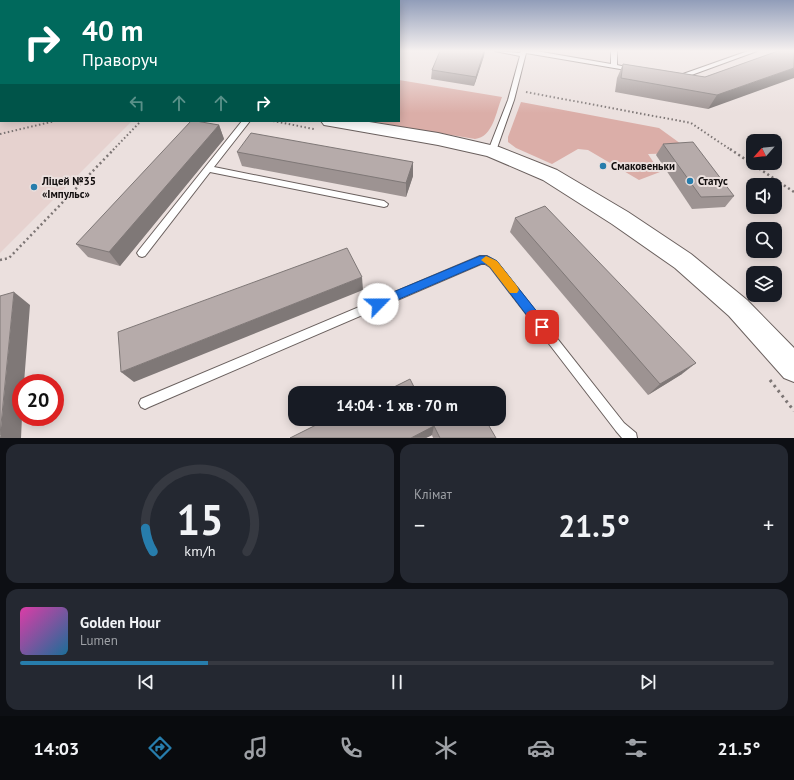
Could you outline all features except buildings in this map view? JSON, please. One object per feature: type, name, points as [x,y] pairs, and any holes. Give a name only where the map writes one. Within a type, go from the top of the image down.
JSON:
[{"type":"street","points":[[325,125],[438,139],[492,151],[550,175],[620,218],[683,261],[738,308],[794,368]]},
{"type":"lane","points":[[492,151],[514,90],[519,71]]},
{"type":"lane","points":[[672,76],[684,76],[697,71]]},
{"type":"lane","points":[[142,253],[245,122]]},
{"type":"lane","points":[[209,169],[384,204]]},
{"type":"lane","points":[[145,403],[480,260],[487,260],[494,264],[620,427],[631,438]]},
{"type":"path","points":[[514,90],[691,123],[794,192]]},
{"type":"path","points":[[0,134],[51,122]]},
{"type":"path","points":[[0,260],[9,258],[140,122]]},
{"type":"path","points":[[285,122],[325,125]]},
{"type":"path","points":[[768,378],[794,411]]},
{"type":"shaded area","points":[[400,80],[502,97],[490,129],[486,134],[475,139],[374,122],[400,122]]},
{"type":"shaded area","points":[[521,102],[659,128],[688,149],[686,153],[648,154],[660,172],[639,180],[588,150],[578,149],[552,164],[516,148],[508,142],[508,137]]},
{"type":"shaded area","name":"Ліцей №35 «Імпульс»","points":[[0,122],[131,122],[0,253]]},
{"type":"slow traffic","points":[[486,260],[494,264],[513,290]]},
{"type":"place","name":"Смаковеньки","points":[[603,166]]},
{"type":"place","name":"Статус","points":[[690,181]]},
{"type":"place","name":"Ліцей №35 «Імпульс»","points":[[34,187]]},
{"type":"route","points":[[378,304],[480,260],[487,260],[494,264],[542,327]]}]
